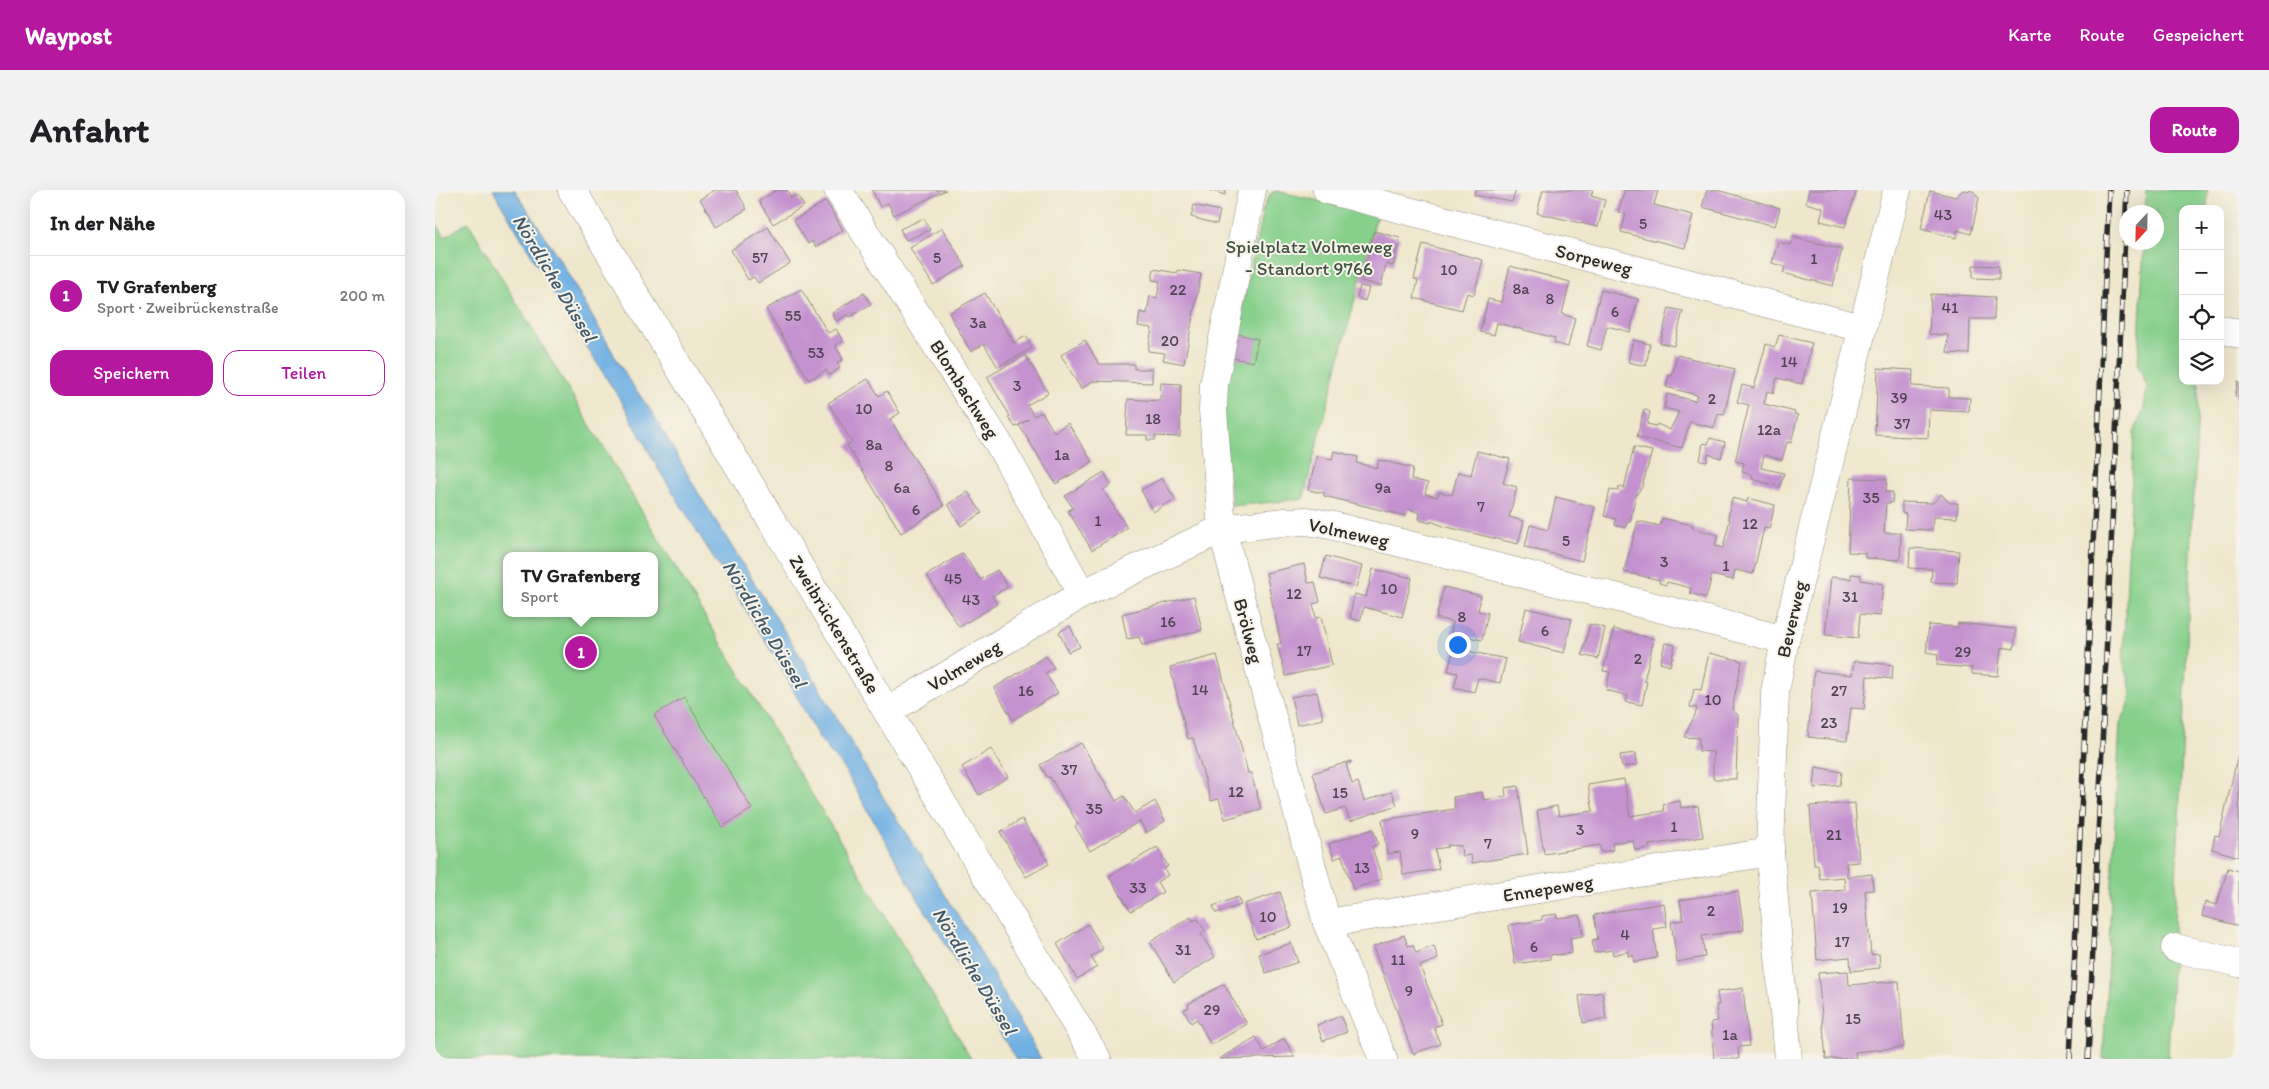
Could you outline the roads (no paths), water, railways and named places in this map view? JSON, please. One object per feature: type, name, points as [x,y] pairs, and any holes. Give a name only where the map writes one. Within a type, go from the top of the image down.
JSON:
[{"type":"street","name":"Zweibrückenstraße","points":[[572,190],[1097,1059]]},
{"type":"street","name":"Blombachweg","points":[[838,190],[999,444],[1082,594]]},
{"type":"street","name":"Brölweg","points":[[1252,190],[1214,385],[1213,410],[1222,529],[1327,923],[1383,1059]]},
{"type":"street","name":"Sorpeweg","points":[[1327,190],[1861,328]]},
{"type":"street","name":"Beverweg","points":[[1788,1059],[1770,852],[1772,737],[1775,692],[1785,640],[1861,328],[1897,190]]},
{"type":"street","points":[[2224,330],[2239,334]]},
{"type":"street","name":"Volmeweg","points":[[888,711],[1082,594],[1222,529],[1284,522],[1307,521],[1330,526],[1785,640]]},
{"type":"street","name":"Ennepeweg","points":[[1327,923],[1770,852]]},
{"type":"street","points":[[2175,948],[2239,963]]},
{"type":"water","name":"Nördliche Düssel","points":[[493,190],[515,190],[560,260],[628,379],[652,412],[696,489],[810,672],[883,797],[970,934],[1041,1059],[1016,1059],[921,904],[846,772],[819,738],[777,660],[659,470],[623,404],[577,332]]},
{"type":"railway","points":[[2070,1059],[2109,190]]},
{"type":"railway","points":[[2088,1059],[2127,190]]},
{"type":"place","name":"TV Grafenberg","points":[[581,652]]},
{"type":"park label","name":"Spielplatz Volmeweg - Standort 9766","points":[[1309,257]]}]
